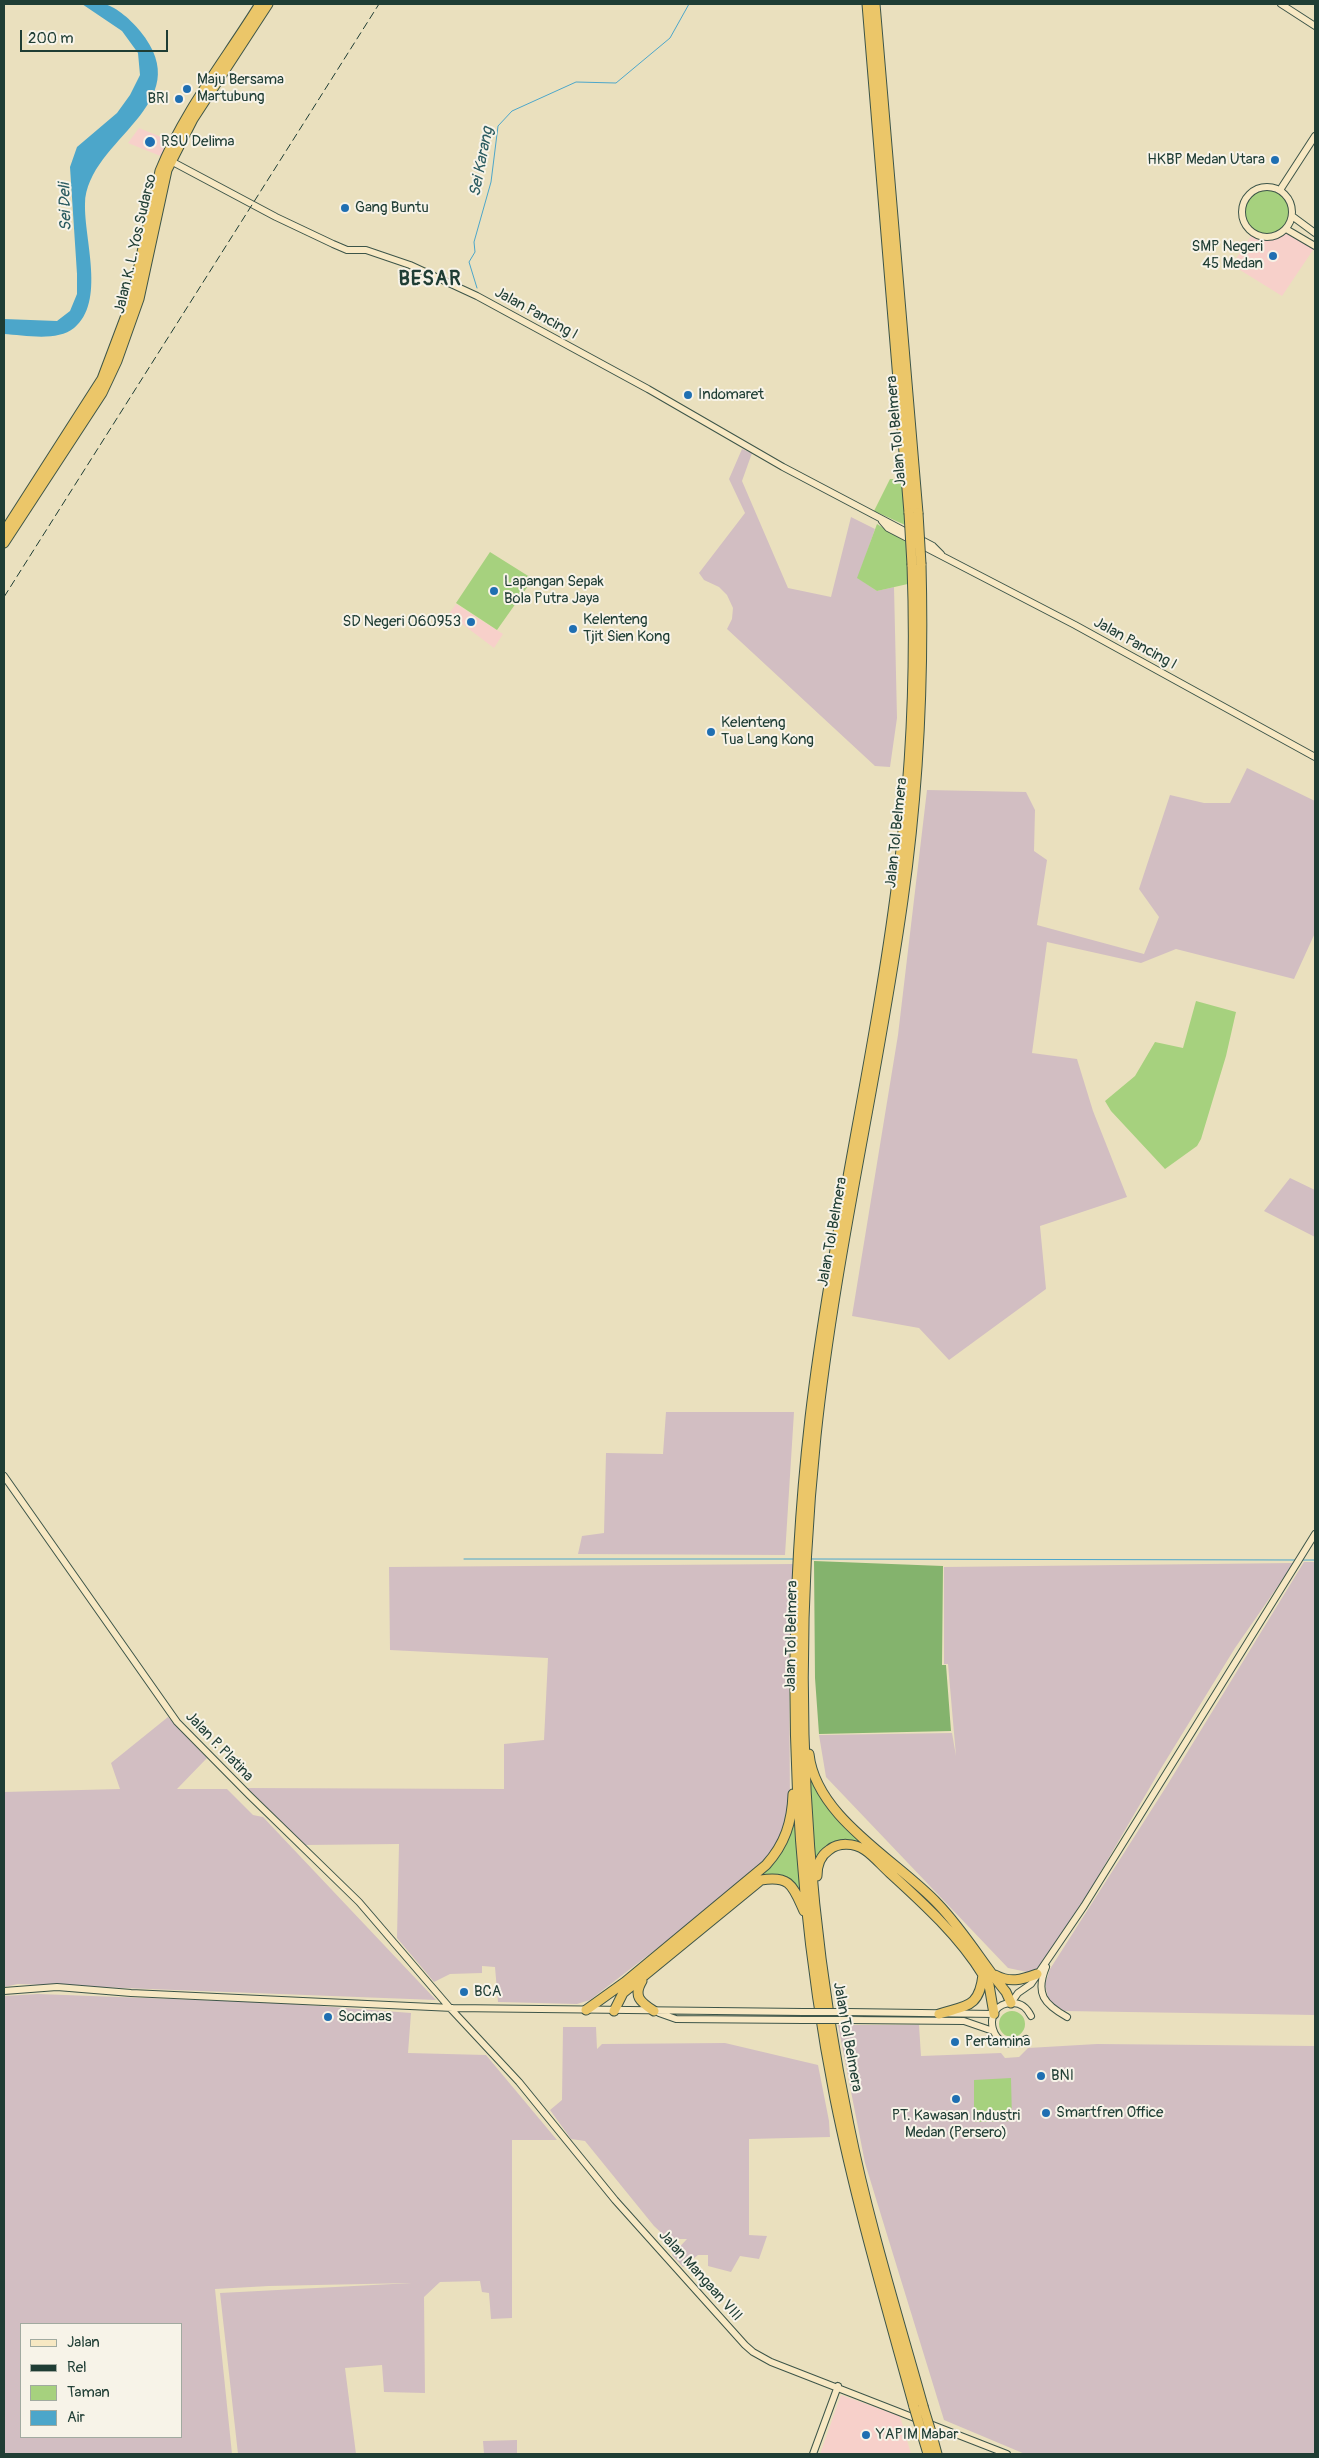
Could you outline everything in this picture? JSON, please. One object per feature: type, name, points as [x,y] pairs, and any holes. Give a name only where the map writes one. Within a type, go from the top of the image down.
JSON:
[{"type":"highway","name":"Jalan K. L. Yos Sudarso","points":[[4,532],[92,396],[106,370],[131,302],[160,171],[260,4]]},
{"type":"highway","name":"Jalan K. L. Yos Sudarso","points":[[206,94],[268,4]]},
{"type":"highway","name":"Jalan Tol Belmera","points":[[867,4],[914,513]]},
{"type":"highway","name":"Jalan Tol Belmera","points":[[812,1914],[804,1762],[802,1574],[816,1373],[881,993],[899,868],[912,712],[917,564],[876,4]]},
{"type":"highway","name":"Jalan K. L. Yos Sudarso","points":[[4,543],[96,402],[113,369],[140,299],[168,160]]},
{"type":"highway","name":"Jalan Tol Belmera","points":[[802,1574],[793,1653],[795,1757],[822,2026],[847,2152],[863,2220],[927,2433],[937,2454]]},
{"type":"highway","points":[[805,1722],[809,1761],[814,1779],[832,1808],[849,1826],[938,1904],[986,1974],[994,2014]]},
{"type":"highway","points":[[586,2010],[679,1938],[757,1874],[775,1855],[790,1822],[795,1757]]},
{"type":"highway","points":[[812,1914],[819,1863],[828,1850],[836,1846],[852,1845],[864,1850],[905,1887],[986,1974],[1006,1992],[1011,2003]]},
{"type":"highway","points":[[614,2011],[623,1993],[761,1880],[781,1878],[787,1882],[794,1888],[812,1914]]},
{"type":"highway","points":[[986,1974],[1005,1980],[1014,1980],[1037,1974]]},
{"type":"highway","points":[[939,2014],[974,2002],[980,1994],[986,1974]]},
{"type":"highway","points":[[644,1976],[637,1990],[637,1996],[640,2001],[654,2010]]},
{"type":"highway","name":"Jalan Tol Belmera","points":[[927,2433],[928,2454]]},
{"type":"street","points":[[1281,4],[1315,26]]},
{"type":"street","points":[[1280,190],[1315,136]]},
{"type":"street","name":"Jalan Pancing I","points":[[168,160],[276,217],[333,244],[347,250],[366,250],[410,265],[477,296],[882,521],[891,523],[933,546],[941,554],[1075,625],[1315,758]]},
{"type":"street","points":[[1262,187],[1280,190],[1288,197],[1292,206],[1292,216],[1286,229],[1270,237],[1253,233],[1246,226],[1242,217],[1242,207],[1246,198],[1253,191],[1262,187]]},
{"type":"street","points":[[1292,216],[1315,233]]},
{"type":"street","points":[[1286,229],[1315,246]]},
{"type":"street","name":"Jalan P. Platina","points":[[4,1476],[177,1722],[249,1796],[354,1896],[450,2008]]},
{"type":"street","points":[[1011,2003],[1018,1994],[1031,1984],[1084,1906],[1315,1534]]},
{"type":"street","points":[[1049,1959],[1042,1976],[1042,1994],[1052,2009],[1067,2017]]},
{"type":"street","points":[[4,1991],[57,1987],[450,2008],[994,2014]]},
{"type":"street","points":[[1026,2039],[1020,2042],[1007,2043],[996,2036],[993,2031],[992,2019],[1001,2006],[1011,2003],[1023,2006],[1031,2016]]},
{"type":"street","name":"Jalan Mangaan VIII","points":[[450,2008],[519,2082],[615,2200],[753,2352],[771,2362],[838,2386],[1007,2454]]},
{"type":"street","points":[[654,2010],[676,2019],[964,2021],[993,2031]]},
{"type":"street","points":[[813,2454],[838,2386]]},
{"type":"shaded area","name":"RSU Delima","points":[[139,128],[171,141],[163,157],[128,143]]},
{"type":"shaded area","name":"SMP Negeri 45 Medan","points":[[1286,229],[1315,247],[1282,296],[1232,265],[1253,233],[1261,236]]},
{"type":"shaded area","points":[[742,449],[752,453],[742,481],[788,588],[831,597],[851,517],[875,529],[858,578],[877,591],[894,587],[897,718],[890,767],[875,766],[727,629],[732,619],[733,608],[727,595],[719,587],[704,580],[699,573],[745,513],[729,479]]},
{"type":"shaded area","name":"SD Negeri 060953","points":[[456,604],[503,634],[494,648],[449,614]]},
{"type":"shaded area","points":[[1247,768],[1315,801],[1315,933],[1294,979],[1176,949],[1141,963],[1047,942],[1032,1053],[1077,1059],[1093,1111],[1127,1197],[1040,1226],[1046,1289],[949,1360],[919,1328],[852,1316],[898,1035],[927,790],[1026,792],[1035,810],[1034,851],[1047,860],[1037,925],[1144,954],[1159,917],[1139,889],[1170,795],[1204,803],[1230,803]]},
{"type":"shaded area","points":[[1290,1178],[1315,1190],[1315,1237],[1264,1211]]},
{"type":"shaded area","points":[[666,1412],[794,1412],[785,1555],[578,1554],[582,1536],[604,1533],[606,1453],[663,1454]]},
{"type":"shaded area","points":[[1304,1562],[1315,1562],[1315,2015],[1065,2011],[1052,2004],[1048,1998],[1045,1984],[1050,1969],[1166,1787]]},
{"type":"shaded area","points":[[1294,1563],[1235,1648],[1160,1770],[1044,1969],[1032,1973],[1008,1968],[826,1777],[819,1735],[952,1733],[956,1756],[948,1664],[944,1664],[944,1567]]},
{"type":"shaded area","points":[[794,1564],[789,1654],[790,1804],[784,1834],[760,1869],[590,2000],[577,2004],[498,2002],[495,1967],[482,1966],[482,1973],[450,1974],[434,1982],[397,1938],[399,1844],[305,1845],[247,1788],[504,1789],[504,1744],[544,1740],[548,1658],[390,1650],[389,1567]]},
{"type":"shaded area","points":[[168,1717],[207,1758],[177,1789],[227,1789],[253,1815],[263,1817],[436,2000],[18,1984],[4,1987],[4,1792],[120,1789],[111,1763]]},
{"type":"shaded area","points":[[38,1994],[280,2003],[411,2013],[408,2053],[486,2055],[557,2140],[512,2140],[512,2318],[491,2319],[489,2293],[482,2292],[480,2281],[440,2282],[424,2297],[425,2393],[384,2392],[382,2365],[345,2368],[356,2454],[238,2454],[220,2293],[412,2283],[215,2289],[232,2454],[4,2454],[4,1996]]},
{"type":"shaded area","points":[[838,2025],[919,2025],[921,2056],[1001,2053],[1005,2058],[1019,2057],[1028,2048],[1097,2044],[1315,2046],[1315,2454],[1025,2454],[944,2420],[865,2163]]},
{"type":"shaded area","points":[[563,2027],[596,2027],[597,2049],[602,2044],[725,2043],[818,2065],[829,2121],[830,2137],[749,2139],[749,2235],[767,2236],[759,2259],[740,2256],[731,2272],[708,2266],[708,2255],[698,2255],[683,2267],[672,2255],[687,2239],[668,2239],[654,2226],[585,2141],[571,2139],[550,2110],[562,2100]]},
{"type":"shaded area","name":"YAPIM Mabar","points":[[841,2395],[900,2416],[911,2454],[820,2454]]},
{"type":"shaded area","points":[[517,2440],[517,2454],[484,2454],[483,2441]]},
{"type":"green space","points":[[1267,187],[1277,189],[1285,194],[1290,202],[1292,212],[1290,222],[1285,230],[1277,235],[1267,237],[1257,235],[1249,230],[1244,222],[1242,212],[1244,202],[1249,194],[1257,189]]},
{"type":"green space","points":[[890,479],[902,479],[905,525],[874,511]]},
{"type":"green space","points":[[877,524],[906,542],[912,583],[877,591],[857,578]]},
{"type":"green space","name":"Lapangan Sepak Bola Putra Jaya","points":[[490,552],[533,579],[497,630],[456,603]]},
{"type":"green space","points":[[1196,1001],[1236,1012],[1226,1056],[1201,1139],[1197,1146],[1165,1169],[1111,1111],[1105,1101],[1135,1076],[1155,1042],[1183,1048]]},
{"type":"green space","points":[[814,1561],[943,1566],[942,1665],[946,1665],[951,1731],[819,1734],[815,1678]]},
{"type":"green space","points":[[809,1774],[834,1814],[867,1848],[836,1842],[825,1848],[814,1863]]},
{"type":"green space","points":[[794,1819],[800,1885],[798,1888],[780,1875],[757,1877]]},
{"type":"green space","points":[[1012,2011],[1021,2015],[1025,2024],[1021,2033],[1012,2037],[1003,2033],[999,2024],[1003,2015]]},
{"type":"green space","points":[[1011,2078],[1012,2121],[974,2122],[974,2080]]},
{"type":"water","points":[[82,4],[104,4],[119,11],[133,23],[140,31],[155,57],[157,80],[150,101],[103,160],[90,181],[85,204],[91,287],[89,303],[84,317],[74,328],[59,335],[40,337],[4,334],[4,319],[57,321],[70,311],[77,294],[77,274],[70,167],[77,147],[117,113],[130,95],[140,75],[138,53],[122,31]]},
{"type":"waterway","name":"Sei Karang","points":[[477,288],[469,262],[475,252],[474,242],[491,182],[498,126],[512,111],[576,82],[616,83],[670,38],[689,4]]},
{"type":"waterway","points":[[464,1559],[795,1559]]},
{"type":"waterway","points":[[811,1559],[1297,1560]]},
{"type":"waterway","points":[[1301,1560],[1315,1560]]},
{"type":"railway","points":[[4,597],[379,4]]},
{"type":"place","name":"Maju Bersama Martubung","points":[[187,89]]},
{"type":"place","name":"BRI","points":[[179,99]]},
{"type":"place","name":"RSU Delima","points":[[150,142]]},
{"type":"place","name":"HKBP Medan Utara","points":[[1275,160]]},
{"type":"place","name":"Gang Buntu","points":[[345,208]]},
{"type":"place","name":"SMP Negeri 45 Medan","points":[[1273,256]]},
{"type":"place","name":"Indomaret","points":[[688,395]]},
{"type":"place","name":"Lapangan Sepak Bola Putra Jaya","points":[[494,591]]},
{"type":"place","name":"SD Negeri 060953","points":[[471,622]]},
{"type":"place","name":"Kelenteng Tjit Sien Kong","points":[[573,629]]},
{"type":"place","name":"Kelenteng Tua Lang Kong","points":[[711,732]]},
{"type":"place","name":"BCA","points":[[464,1992]]},
{"type":"place","name":"Socimas","points":[[328,2017]]},
{"type":"place","name":"Pertamina","points":[[955,2042]]},
{"type":"place","name":"BNI","points":[[1041,2076]]},
{"type":"place","name":"PT. Kawasan Industri Medan (Persero)","points":[[956,2099]]},
{"type":"place","name":"Smartfren Office","points":[[1046,2113]]},
{"type":"place","name":"YAPIM Mabar","points":[[866,2435]]},
{"type":"district","name":"BESAR","points":[[430,280]]},
{"type":"water label","name":"Sei Deli","points":[[66,207]]}]
